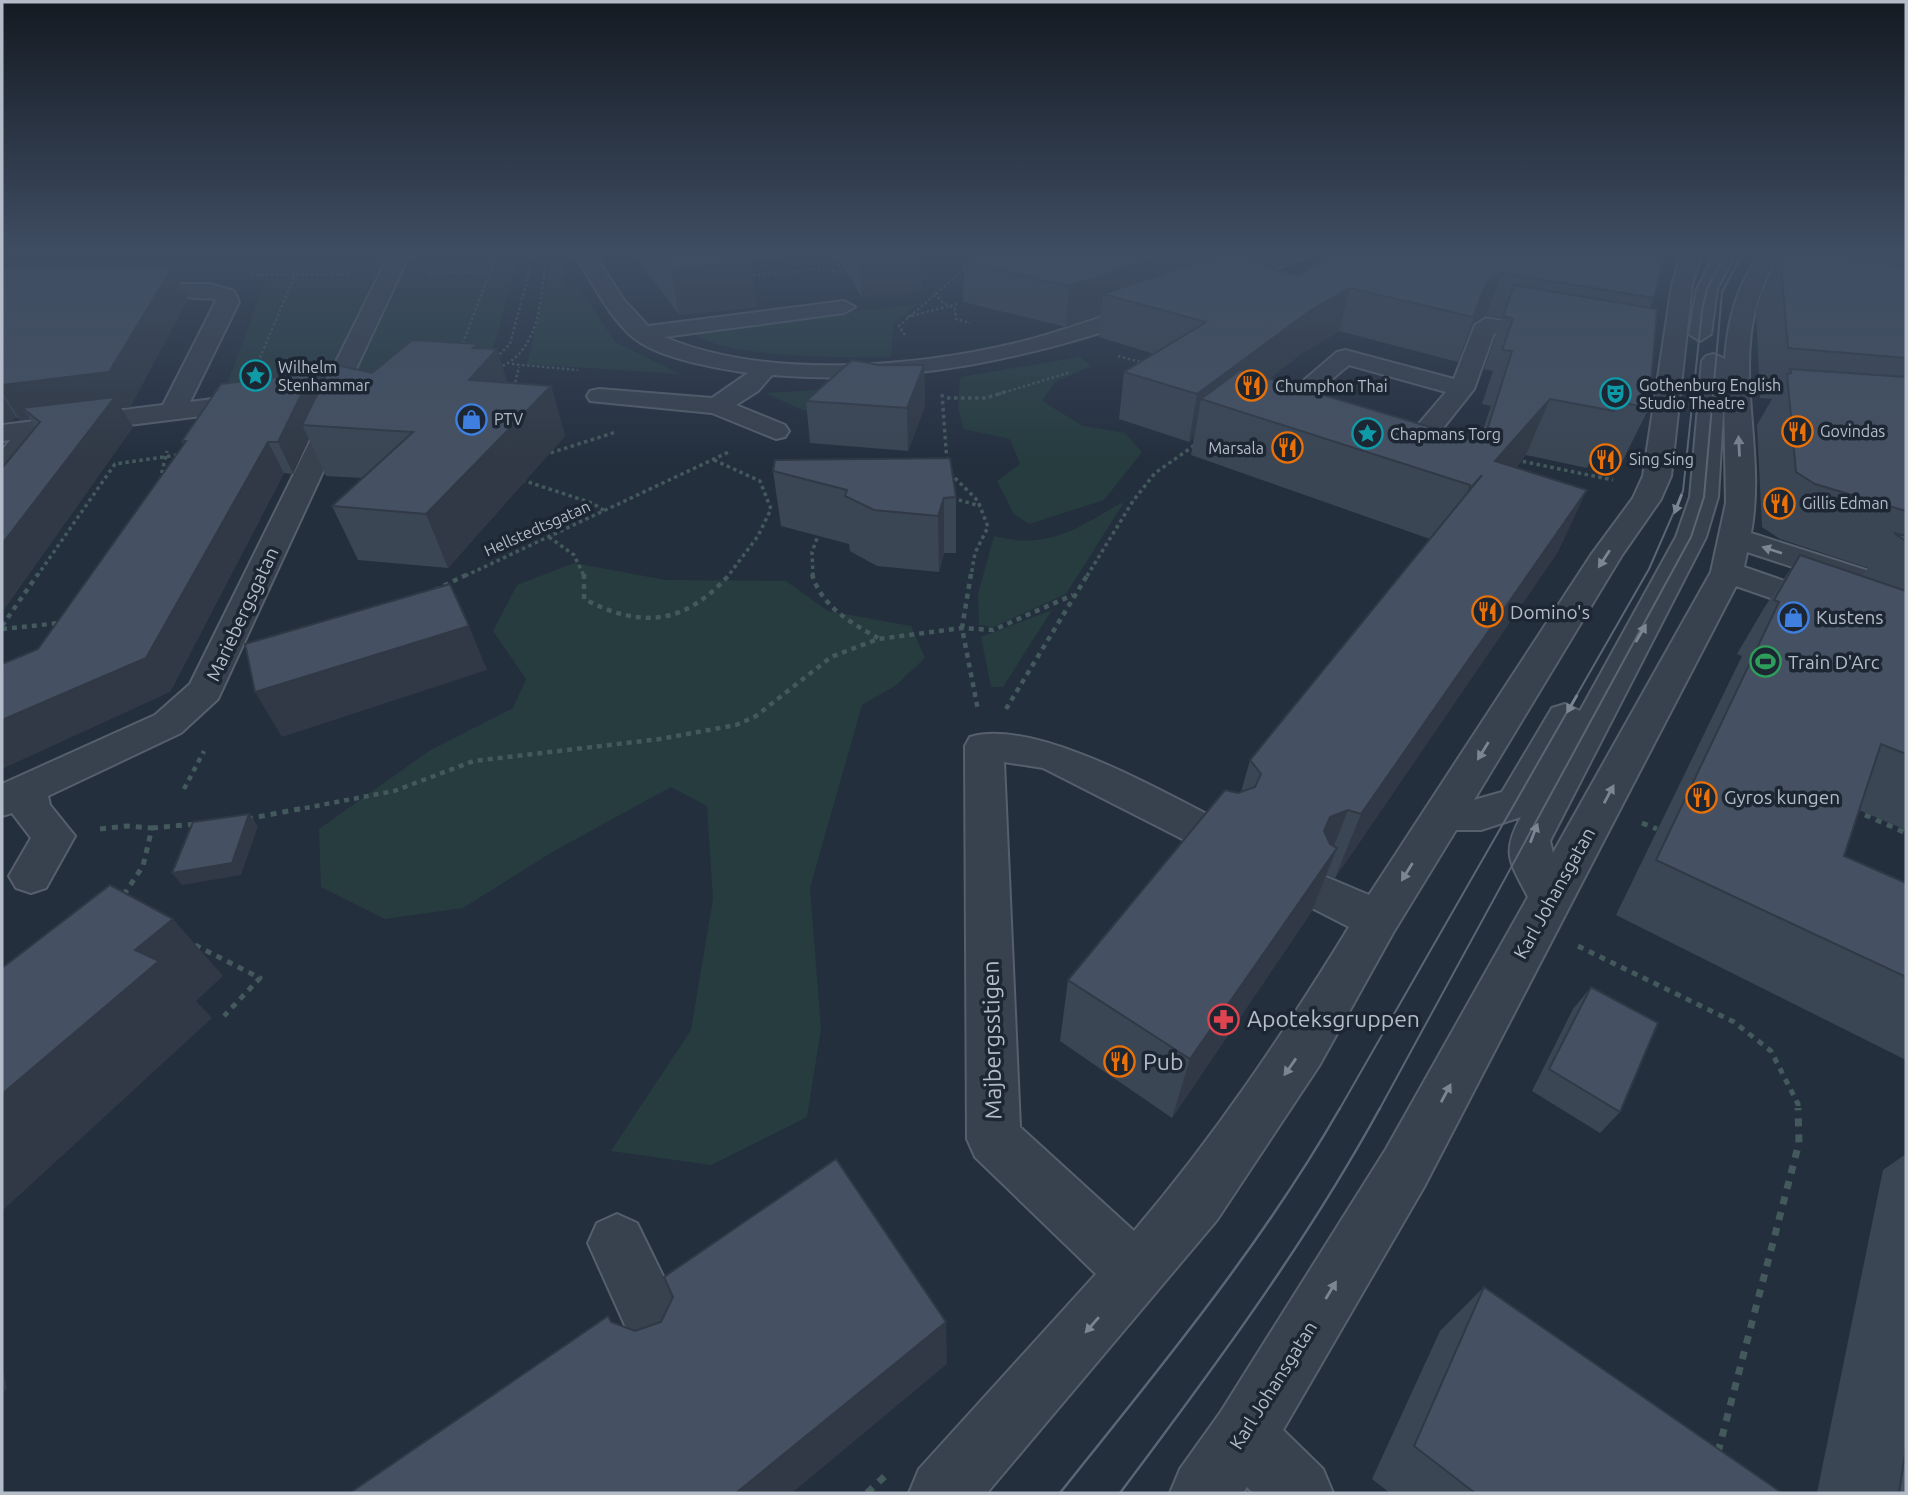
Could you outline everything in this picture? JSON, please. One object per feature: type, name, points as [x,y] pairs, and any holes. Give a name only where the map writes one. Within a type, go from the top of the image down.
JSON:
[{"type":"street","points":[[172,411],[186,389],[218,321]]},
{"type":"street","points":[[324,386],[363,321]]},
{"type":"street","points":[[631,321],[653,339],[712,359],[766,368],[862,370],[941,366],[1034,345],[1109,321]]},
{"type":"street","points":[[653,339],[674,327],[727,321]]},
{"type":"street","points":[[943,1493],[1138,1273],[1197,1200],[1301,1050],[1377,920],[1607,555],[1647,499],[1657,476],[1660,356],[1668,321]]},
{"type":"street","points":[[1444,814],[1481,815],[1516,803],[1649,569],[1683,491],[1701,321]]},
{"type":"street","points":[[1550,896],[1535,869],[1529,841],[1585,730],[1661,599],[1691,537],[1703,497],[1717,321]]},
{"type":"street","name":"Karl Johansgatan","points":[[1204,1493],[1243,1436],[1405,1168],[1550,896],[1602,807],[1731,555],[1741,496],[1749,408],[1739,321]]},
{"type":"street","points":[[1462,389],[1345,357],[1295,398],[1423,436],[1462,389],[1486,325],[1567,339]]},
{"type":"street","points":[[717,406],[749,386],[766,368]]},
{"type":"street","name":"Mariebergsgatan","points":[[14,797],[168,724],[205,691],[335,418],[338,399],[324,386]]},
{"type":"street","points":[[599,397],[717,406],[776,431]]},
{"type":"street","points":[[2,433],[276,399]]},
{"type":"street","points":[[2,467],[33,429]]},
{"type":"street","points":[[1731,555],[1906,594]]},
{"type":"street","points":[[1731,555],[1906,635]]},
{"type":"street","points":[[984,746],[1051,756],[1219,839]]},
{"type":"street","name":"Majbergsstigen","points":[[984,746],[994,1139],[1138,1273]]},
{"type":"street","points":[[14,797],[54,836],[31,876]]},
{"type":"street","points":[[1324,894],[1377,920]]},
{"type":"street","points":[[617,1243],[663,1339]]},
{"type":"street","points":[[1243,1436],[1299,1493]]},
{"type":"path","points":[[256,372],[276,321]]},
{"type":"path","points":[[457,349],[466,343],[474,321]]},
{"type":"path","points":[[495,359],[510,344],[516,321]]},
{"type":"path","points":[[496,368],[512,364],[527,347],[533,321]]},
{"type":"path","points":[[903,321],[899,326],[903,335],[910,336]]},
{"type":"path","points":[[961,321],[975,326],[965,329]]},
{"type":"path","points":[[1111,354],[1149,365]]},
{"type":"path","points":[[512,364],[519,367],[555,369]]},
{"type":"path","points":[[519,367],[513,387],[519,391]]},
{"type":"path","points":[[280,373],[324,386]]},
{"type":"path","points":[[941,389],[948,472],[980,506],[988,527],[975,553],[962,628],[984,746]]},
{"type":"path","points":[[540,457],[617,431]]},
{"type":"path","name":"Hellstedtsgatan","points":[[431,591],[776,431]]},
{"type":"path","points":[[984,746],[1133,501],[1156,473],[1205,437]]},
{"type":"path","points":[[159,491],[168,454]]},
{"type":"path","points":[[2,628],[115,464],[168,454],[180,455]]},
{"type":"path","points":[[1508,458],[1623,482]]},
{"type":"path","points":[[548,537],[579,557],[586,578],[584,600],[600,611],[638,622],[665,617],[699,604],[719,590],[761,534],[771,509],[760,481],[713,460]]},
{"type":"path","points":[[515,477],[592,503],[606,511]]},
{"type":"path","points":[[944,496],[980,506]]},
{"type":"path","points":[[826,526],[810,552],[811,577],[824,600],[849,623],[878,639]]},
{"type":"path","points":[[240,820],[394,792],[474,761],[660,739],[736,725],[756,716],[831,657],[878,639],[962,628],[993,630],[1073,596]]},
{"type":"path","points":[[2,628],[64,622]]},
{"type":"path","points":[[1846,807],[1906,833]]},
{"type":"path","points":[[54,836],[126,826],[152,828],[202,823]]},
{"type":"path","points":[[117,905],[143,866],[152,828]]},
{"type":"path","points":[[124,894],[131,903]]},
{"type":"path","points":[[191,943],[260,978],[224,1016]]},
{"type":"path","points":[[1573,943],[1734,1022],[1771,1051],[1798,1104],[1799,1143],[1715,1462]]},
{"type":"path","points":[[867,1493],[896,1465]]},
{"type":"green space","points":[[251,321],[501,321],[492,353],[478,358],[223,395]]},
{"type":"green space","points":[[537,321],[601,321],[615,342],[680,374],[527,364]]},
{"type":"green space","points":[[778,321],[897,321],[894,323],[891,357],[818,357],[755,352],[706,340],[693,331]]},
{"type":"green space","points":[[1080,357],[1091,366],[1055,382],[1042,401],[1083,426],[1125,433],[1142,452],[1104,500],[1029,524],[1014,514],[997,481],[1020,464],[1010,439],[963,429],[958,406],[960,377]]},
{"type":"green space","points":[[841,389],[844,393],[805,411],[765,393]]},
{"type":"green space","points":[[1123,504],[1066,594],[993,627],[979,625],[978,594],[994,536],[1013,540],[1046,539],[1075,529]]},
{"type":"green space","points":[[574,563],[666,580],[786,581],[828,611],[911,626],[925,658],[895,686],[862,705],[810,888],[821,1029],[807,1117],[711,1165],[611,1151],[691,1030],[713,899],[707,806],[671,787],[554,851],[463,908],[385,919],[321,887],[319,829],[429,751],[513,708],[526,679],[493,631],[517,585]]},
{"type":"green space","points":[[1052,610],[1003,687],[991,687],[981,637]]},
{"type":"building","points":[[2,321],[140,321],[109,372],[2,385]]},
{"type":"building","points":[[1201,321],[1296,321],[1197,394],[1124,372],[1206,322]]},
{"type":"building","points":[[1512,321],[1656,321],[1649,408],[1615,401],[1614,411],[1550,399],[1495,461],[1587,490],[1361,814],[1348,810],[1330,817],[1324,831],[1330,844],[1337,848],[1190,1059],[1068,980],[1225,790],[1238,793],[1255,787],[1261,774],[1250,760],[1482,475],[1469,490],[1470,485],[1201,399],[1240,370],[1483,443],[1512,351],[1502,350]]},
{"type":"building","points":[[1786,321],[1906,321],[1906,358],[1788,348]]},
{"type":"building","points":[[412,340],[478,344],[473,348],[497,349],[469,380],[551,386],[426,514],[332,506],[413,432],[302,425],[332,364],[372,373]]},
{"type":"building","points":[[852,360],[879,365],[924,365],[907,408],[806,401]]},
{"type":"building","points":[[1790,369],[1906,377],[1906,511],[1815,484],[1796,472],[1787,374],[1791,373]]},
{"type":"building","points":[[302,374],[310,377],[278,442],[268,442],[146,658],[2,720],[2,664],[38,649],[186,441],[182,441],[221,384]]},
{"type":"building","points":[[115,397],[2,544],[2,468],[40,422],[22,408]]},
{"type":"building","points":[[950,458],[956,497],[944,498],[938,516],[874,510],[845,496],[847,490],[773,471],[775,460]]},
{"type":"building","points":[[1800,555],[1906,591],[1906,754],[1881,744],[1844,856],[1906,883],[1906,977],[1656,860],[1779,602],[1774,600]]},
{"type":"building","points":[[450,584],[469,626],[255,692],[245,644]]},
{"type":"building","points":[[249,814],[232,863],[172,873],[193,822]]},
{"type":"building","points":[[110,885],[173,919],[135,950],[159,961],[2,1094],[2,968]]},
{"type":"building","points":[[1591,987],[1658,1023],[1620,1112],[1549,1069]]},
{"type":"building","points":[[836,1159],[946,1322],[736,1493],[350,1493],[608,1316],[611,1322],[635,1331],[661,1322],[673,1297],[664,1277]]},
{"type":"building","points":[[1484,1287],[1782,1493],[1475,1493],[1414,1446]]},
{"type":"building","points":[[1906,1447],[1906,1493],[1899,1493]]},
{"type":"tram line","points":[[1339,1110],[1649,569],[1683,491],[1701,321]]},
{"type":"tram line","points":[[1379,1110],[1691,537],[1704,497],[1719,321]]},
{"type":"tram line","points":[[1060,1493],[1243,1258],[1340,1108]]},
{"type":"tram line","points":[[1120,1493],[1223,1353],[1289,1257],[1321,1209],[1380,1108]]},
{"type":"place","name":"Wilhelm Stenhammar","points":[[255,376]]},
{"type":"place","name":"Chumphon Thai","points":[[1252,386]]},
{"type":"place","name":"Gothenburg English Studio Theatre","points":[[1616,394]]},
{"type":"place","name":"PTV","points":[[471,419]]},
{"type":"place","name":"Govindas","points":[[1797,431]]},
{"type":"place","name":"Chapmans Torg","points":[[1367,434]]},
{"type":"place","name":"Marsala","points":[[1287,448]]},
{"type":"place","name":"Sing Sing","points":[[1606,459]]},
{"type":"place","name":"Gillis Edman","points":[[1779,503]]},
{"type":"place","name":"Domino's","points":[[1487,612]]},
{"type":"place","name":"Kustens","points":[[1793,617]]},
{"type":"place","name":"Train D'Arc","points":[[1765,662]]},
{"type":"place","name":"Gyros kungen","points":[[1701,797]]},
{"type":"place","name":"Apoteksgruppen","points":[[1224,1019]]},
{"type":"place","name":"Pub","points":[[1120,1062]]}]
